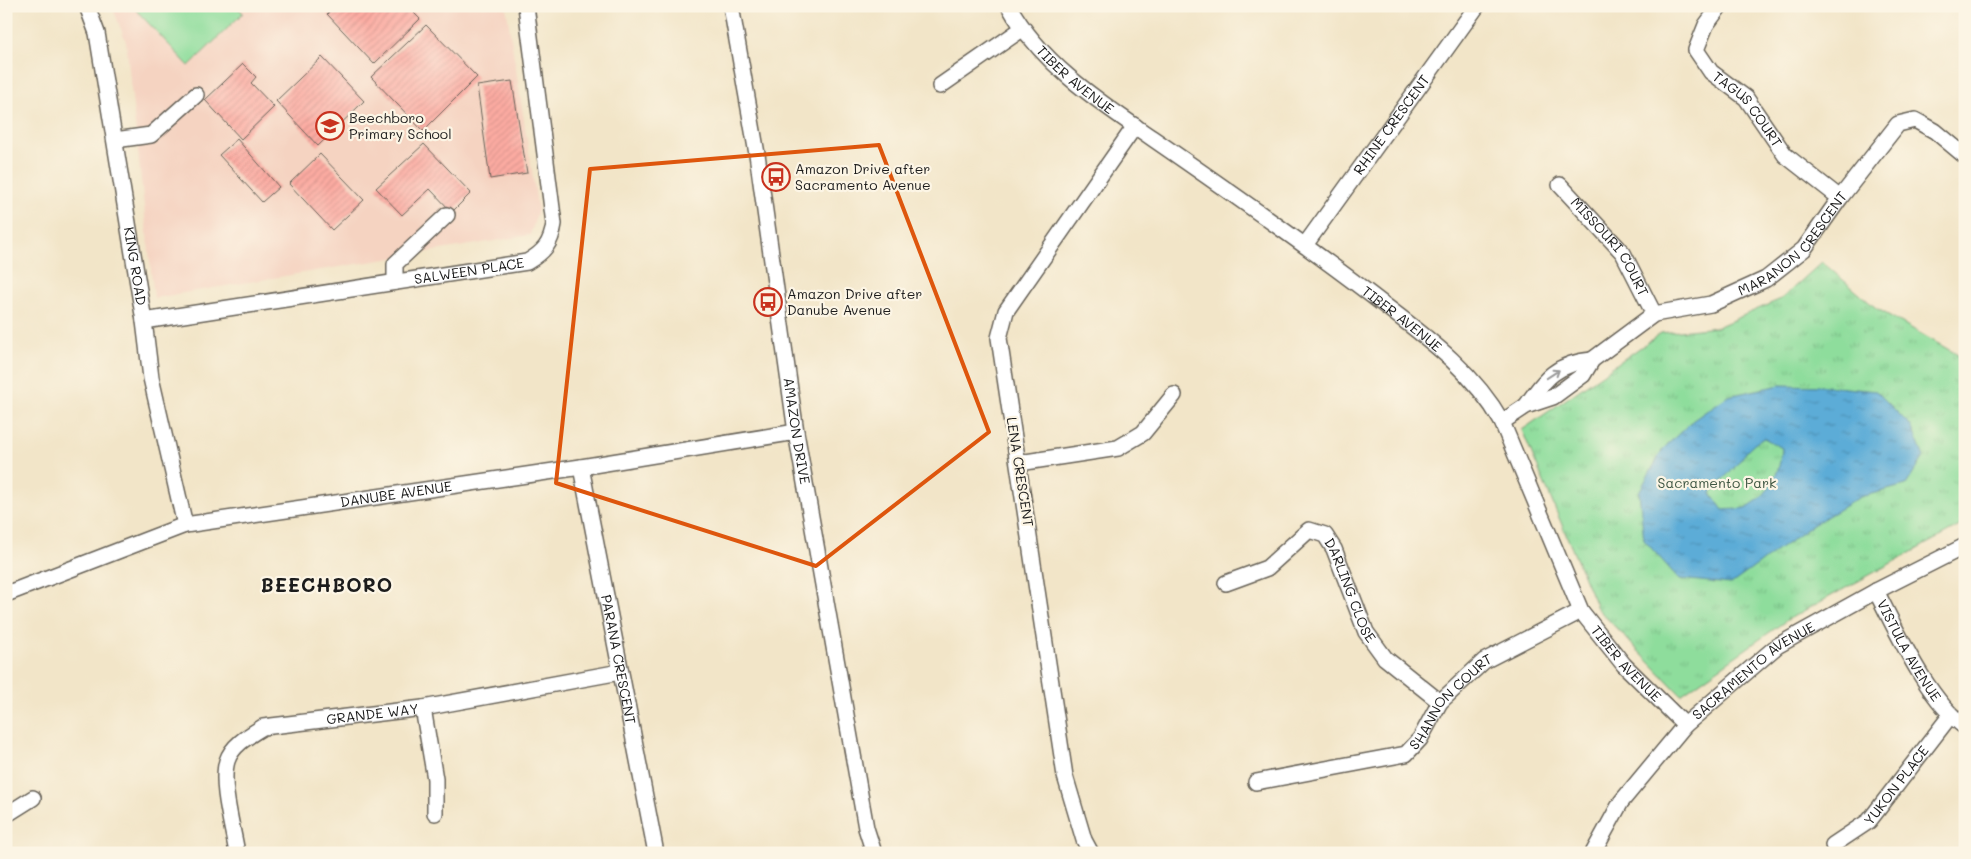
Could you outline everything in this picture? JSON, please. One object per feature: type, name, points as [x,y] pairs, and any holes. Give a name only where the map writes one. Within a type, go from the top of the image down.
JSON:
[{"type":"street","name":"KING ROAD","points":[[87,6],[97,33],[144,321],[151,378],[185,525]]},
{"type":"street","name":"SALWEEN PLACE","points":[[144,321],[527,262],[544,252],[552,239],[554,224],[526,6]]},
{"type":"street","name":"AMAZON DRIVE","points":[[731,6],[757,154],[796,432],[866,828],[874,853]]},
{"type":"street","name":"TIBER AVENUE","points":[[1009,6],[1022,29],[1058,69],[1135,126],[1305,244],[1448,354],[1493,405],[1502,422],[1581,611],[1624,666],[1685,725]]},
{"type":"street","name":"RHINE CRESCENT","points":[[1305,244],[1477,6]]},
{"type":"street","name":"TAGUS COURT","points":[[1720,6],[1706,25],[1696,50],[1711,72],[1746,98],[1786,155],[1840,198]]},
{"type":"street","points":[[940,86],[1022,29]]},
{"type":"street","points":[[114,140],[151,135],[196,95]]},
{"type":"street","name":"MARANON CRESCENT","points":[[1502,422],[1526,406],[1544,380],[1573,361],[1592,360],[1654,314],[1710,304],[1766,279],[1804,249],[1840,198],[1898,124],[1915,120],[1936,131],[1965,156]]},
{"type":"street","name":"LENA CRESCENT","points":[[1091,853],[1084,840],[1065,776],[999,338],[1006,311],[1135,126]]},
{"type":"street","name":"MISSOURI COURT","points":[[1560,185],[1623,253],[1654,314]]},
{"type":"street","points":[[395,282],[395,264],[447,215]]},
{"type":"street","points":[[1019,463],[1118,448],[1143,433],[1174,395]]},
{"type":"street","name":"DANUBE AVENUE","points":[[6,594],[185,525],[581,467],[796,432]]},
{"type":"street","name":"PARANA CRESCENT","points":[[581,467],[656,853]]},
{"type":"street","name":"DARLING CLOSE","points":[[1226,583],[1267,568],[1308,530],[1325,535],[1334,549],[1366,632],[1385,658],[1440,702]]},
{"type":"street","name":"SACRAMENTO AVENUE","points":[[1593,853],[1621,802],[1685,725],[1777,646],[1876,591],[1965,546]]},
{"type":"street","name":"VISTULA AVENUE","points":[[1876,591],[1918,669],[1950,716],[1965,728]]},
{"type":"street","name":"SHANNON COURT","points":[[1256,782],[1406,754],[1420,739],[1440,702],[1484,661],[1581,611]]},
{"type":"street","name":"GRANDE WAY","points":[[237,853],[225,780],[228,760],[242,740],[263,727],[423,708],[620,672]]},
{"type":"street","points":[[423,708],[435,779],[435,814]]},
{"type":"street","name":"YUKON PLACE","points":[[1833,845],[1869,821],[1950,716]]},
{"type":"street","points":[[6,814],[33,798]]},
{"type":"highlighted area","points":[[879,145],[989,432],[816,566],[556,483],[590,169]]},
{"type":"shaded area","name":"Beechboro Primary School","points":[[112,6],[506,6],[538,210],[530,235],[154,298],[126,42]]},
{"type":"green space","points":[[139,6],[237,6],[243,13],[189,66],[136,10]]},
{"type":"green space","name":"Sacramento Park","points":[[1822,262],[1876,308],[1965,359],[1965,523],[1787,620],[1681,695],[1597,608],[1522,430],[1661,333],[1717,327],[1781,299]]},
{"type":"water","points":[[1780,385],[1826,386],[1876,391],[1911,426],[1924,457],[1906,485],[1860,497],[1811,526],[1731,584],[1679,579],[1644,540],[1639,492],[1663,449],[1692,421],[1728,396]],"holes":[[[1764,438],[1782,448],[1779,466],[1768,490],[1745,508],[1723,510],[1711,493],[1750,448]]]},
{"type":"building","points":[[336,6],[393,6],[396,10],[400,6],[407,6],[420,19],[374,64],[327,14]]},
{"type":"building","points":[[426,25],[477,77],[423,131],[371,77]]},
{"type":"building","points":[[322,57],[364,101],[318,146],[276,101]]},
{"type":"building","points":[[243,64],[256,77],[251,83],[274,107],[241,139],[205,100]]},
{"type":"building","points":[[512,81],[527,173],[490,179],[477,86]]},
{"type":"building","points":[[237,139],[279,187],[262,202],[219,155]]},
{"type":"building","points":[[424,144],[471,193],[452,212],[430,189],[402,215],[376,188]]},
{"type":"building","points":[[320,154],[364,200],[332,230],[289,184]]},
{"type":"place","name":"Beechboro Primary School","points":[[330,126]]},
{"type":"place","name":"Amazon Drive after Sacramento Avenue","points":[[776,177]]},
{"type":"place","name":"Amazon Drive after Danube Avenue","points":[[768,302]]},
{"type":"district","name":"BEECHBORO","points":[[327,585]]}]
